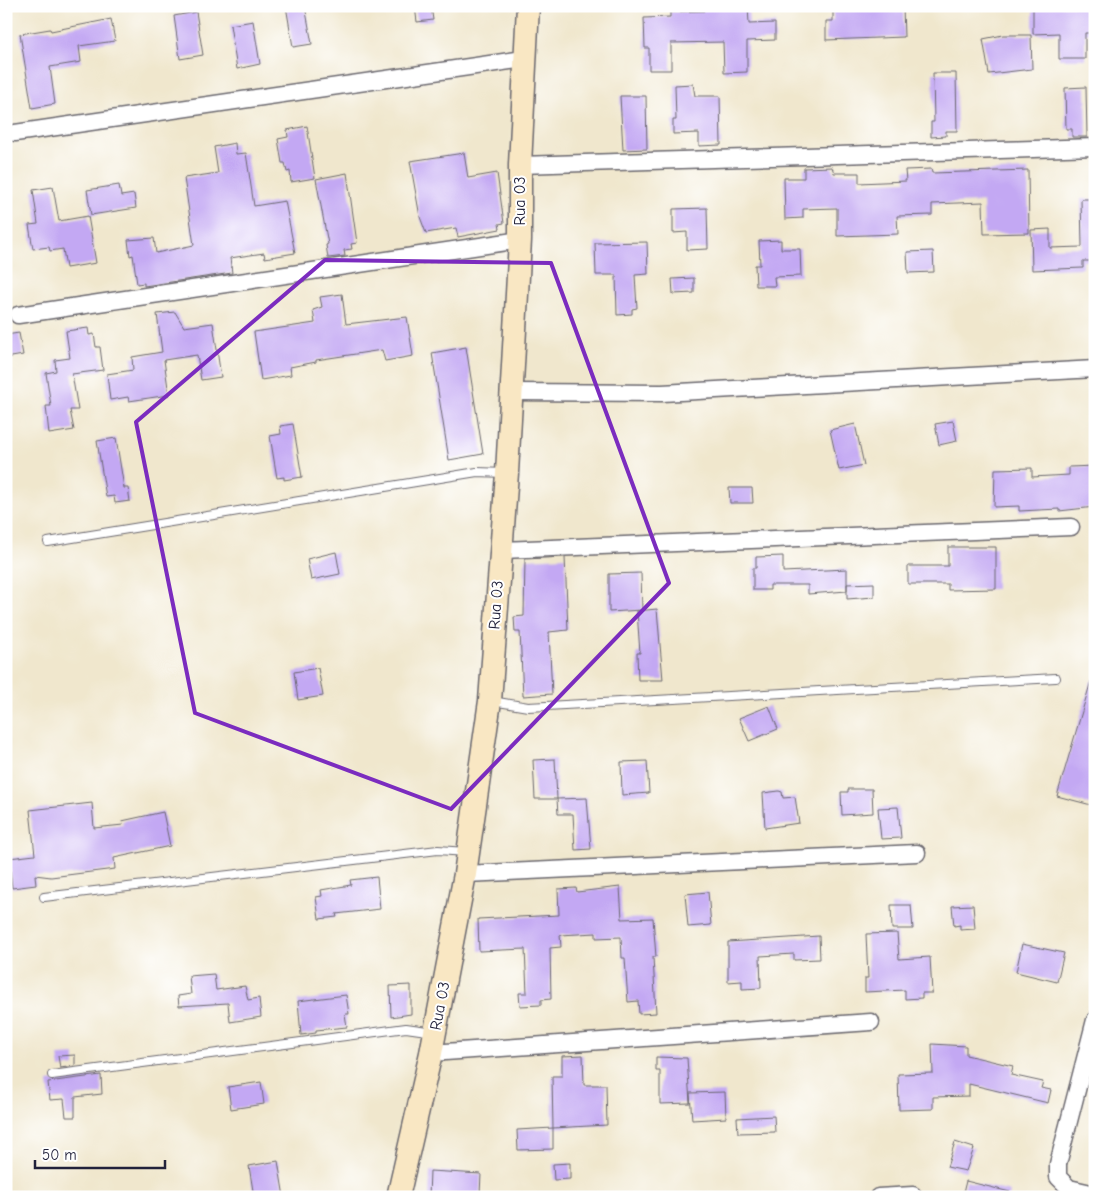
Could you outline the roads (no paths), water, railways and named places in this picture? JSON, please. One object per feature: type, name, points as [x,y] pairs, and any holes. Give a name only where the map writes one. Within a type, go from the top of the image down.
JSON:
[{"type":"street","name":"Rua 03","points":[[398,1197],[433,1043],[467,863],[490,701],[507,473],[520,240],[520,164],[528,6]]},
{"type":"street","points":[[15,133],[524,59]]},
{"type":"street","points":[[520,164],[1095,147]]},
{"type":"street","points":[[18,315],[520,240]]},
{"type":"street","points":[[511,392],[662,393],[1095,368]]},
{"type":"street","points":[[500,550],[1071,527]]},
{"type":"street","points":[[467,863],[917,853]]},
{"type":"street","points":[[1095,1020],[1058,1164],[1058,1177],[1069,1188],[1095,1194]]},
{"type":"street","points":[[433,1043],[871,1022]]},
{"type":"street","points":[[878,1197],[913,1195]]},
{"type":"lane","points":[[48,542],[477,472],[507,473]]},
{"type":"lane","points":[[490,701],[528,707],[1056,678]]},
{"type":"lane","points":[[44,897],[438,850],[467,863]]},
{"type":"lane","points":[[52,1076],[406,1028],[433,1043]]}]
